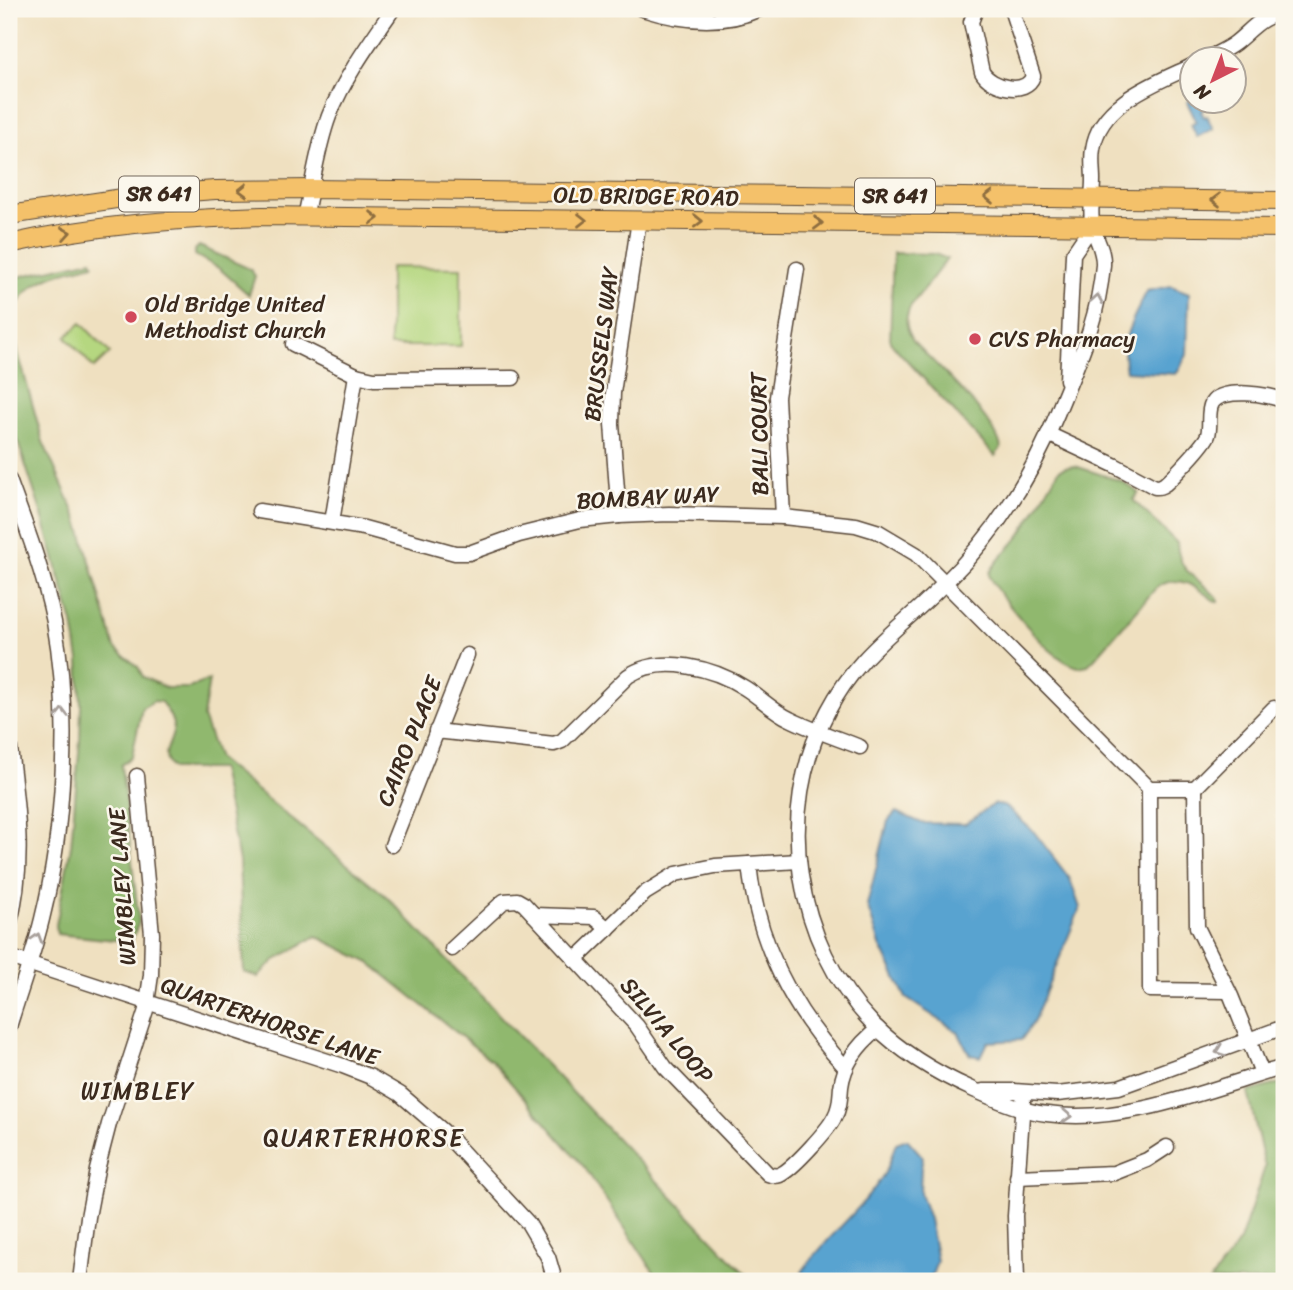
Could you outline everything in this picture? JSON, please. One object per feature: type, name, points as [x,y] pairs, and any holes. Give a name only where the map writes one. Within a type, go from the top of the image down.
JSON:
[{"type":"main road","name":"OLD BRIDGE ROAD","points":[[9,215],[136,196],[215,190],[1284,201]]},
{"type":"main road","name":"OLD BRIDGE ROAD","points":[[9,244],[98,227],[164,219],[305,217],[1284,228]]},
{"type":"street","points":[[305,217],[319,148],[330,115],[342,90],[393,9]]},
{"type":"street","points":[[642,9],[666,16],[710,20],[735,17],[760,9]]},
{"type":"street","points":[[976,9],[971,22],[982,72],[993,84],[1002,87],[1026,85],[1031,82],[1033,76],[1011,9]]},
{"type":"street","points":[[1230,46],[1237,42],[1257,16],[1284,15]]},
{"type":"street","points":[[1178,73],[1125,100],[1102,126],[1093,148],[1092,226],[1103,253],[1090,335],[1035,463],[1000,520],[946,583],[883,638],[843,684],[818,730],[800,793],[797,833],[799,861],[810,918],[826,957],[852,999],[878,1029],[927,1066],[978,1091],[1023,1110],[1047,1115],[1113,1114],[1145,1109],[1284,1067]]},
{"type":"street","name":"BRUSSELS WAY","points":[[619,516],[612,424],[613,393],[639,220]]},
{"type":"street","points":[[1067,386],[1073,254],[1092,226]]},
{"type":"street","name":"BALI COURT","points":[[783,517],[777,397],[797,269]]},
{"type":"street","points":[[293,344],[356,375],[385,380],[513,378]]},
{"type":"street","points":[[332,522],[356,375]]},
{"type":"street","points":[[1048,434],[1155,487],[1166,483],[1204,443],[1208,434],[1210,409],[1219,397],[1264,394],[1284,401]]},
{"type":"street","points":[[9,480],[54,622],[63,710],[57,837],[42,920],[9,1027]]},
{"type":"street","name":"BOMBAY WAY","points":[[259,511],[400,536],[454,553],[469,553],[542,529],[580,520],[619,516],[783,517],[856,525],[879,532],[916,554],[1149,789]]},
{"type":"street","name":"CAIRO PLACE","points":[[392,845],[467,655]]},
{"type":"street","points":[[436,731],[554,744],[562,741],[628,676],[638,669],[662,666],[686,667],[727,678],[780,714],[860,747]]},
{"type":"street","points":[[1228,991],[1150,990],[1149,789],[1195,788],[1274,709]]},
{"type":"street","points":[[9,741],[18,814],[19,848],[17,883],[9,926]]},
{"type":"street","name":"WIMBLEY LANE","points":[[80,1281],[97,1170],[147,1002],[151,975],[152,934],[137,776]]},
{"type":"street","points":[[1195,788],[1197,927],[1228,991],[1262,1073]]},
{"type":"street","points":[[452,949],[504,901],[517,900],[575,960],[645,893],[676,874],[715,866],[799,861]]},
{"type":"street","points":[[749,864],[760,923],[779,974],[807,1021],[846,1068]]},
{"type":"street","points":[[534,915],[594,917],[608,929]]},
{"type":"street","name":"QUARTERHORSE LANE","points":[[9,957],[343,1066],[371,1077],[400,1094],[443,1131],[528,1223],[548,1257],[555,1281]]},
{"type":"street","name":"SILVIA LOOP","points":[[575,960],[637,1026],[665,1067],[768,1174],[773,1176],[784,1173],[830,1126],[838,1109],[846,1068],[856,1051],[878,1029]]},
{"type":"street","points":[[978,1091],[1057,1094],[1119,1087],[1284,1027]]},
{"type":"street","points":[[1017,1281],[1014,1216],[1024,1092]]},
{"type":"street","points":[[1017,1177],[1114,1173],[1147,1160],[1167,1147]]},
{"type":"green space","points":[[199,246],[250,269],[255,276],[249,295],[220,269],[195,255]]},
{"type":"green space","points":[[893,253],[935,254],[947,259],[910,307],[908,329],[914,342],[989,423],[1001,448],[995,456],[890,342]]},
{"type":"green space","points":[[92,260],[94,264],[51,277],[28,291],[19,301],[12,331],[43,442],[78,520],[115,648],[138,667],[143,677],[166,688],[189,688],[209,680],[203,717],[218,759],[387,897],[752,1281],[660,1281],[585,1168],[492,1061],[370,963],[316,936],[274,961],[258,977],[244,972],[239,861],[220,769],[172,769],[166,754],[173,724],[161,702],[154,701],[142,708],[132,756],[121,765],[139,922],[132,940],[57,934],[56,925],[71,846],[80,740],[79,660],[73,623],[9,415],[9,279]]},
{"type":"green space","points":[[390,267],[461,268],[461,346],[390,346]]},
{"type":"green space","points":[[81,323],[110,353],[94,368],[66,337]]},
{"type":"green space","points":[[1075,466],[1121,481],[1139,493],[1133,500],[1177,543],[1186,569],[1218,599],[1216,602],[1187,583],[1164,583],[1156,588],[1088,665],[1078,667],[1057,656],[1036,636],[1006,601],[989,574],[1021,534],[1059,470]]},
{"type":"green space","points":[[1284,1082],[1284,1281],[1210,1281],[1240,1241],[1265,1167],[1248,1092]]},
{"type":"water","points":[[1194,116],[1207,116],[1213,129],[1197,137],[1191,124],[1196,121]]},
{"type":"water","points":[[1171,286],[1189,293],[1187,355],[1176,374],[1126,371],[1126,339],[1132,320],[1147,291]]},
{"type":"water","points":[[994,804],[1005,806],[1034,832],[1070,879],[1080,908],[1033,1023],[1021,1040],[988,1042],[981,1057],[970,1055],[958,1032],[906,998],[880,945],[867,905],[888,821],[896,812],[922,823],[965,824]]},
{"type":"water","points":[[907,1139],[923,1157],[920,1193],[929,1219],[937,1261],[930,1281],[807,1281],[802,1272],[875,1187],[888,1167],[896,1143]]},
{"type":"place","name":"Old Bridge United Methodist Church","points":[[131,317]]},
{"type":"place","name":"CVS Pharmacy","points":[[975,339]]},
{"type":"district","name":"WIMBLEY","points":[[138,1091]]},
{"type":"district","name":"QUARTERHORSE","points":[[364,1138]]}]
